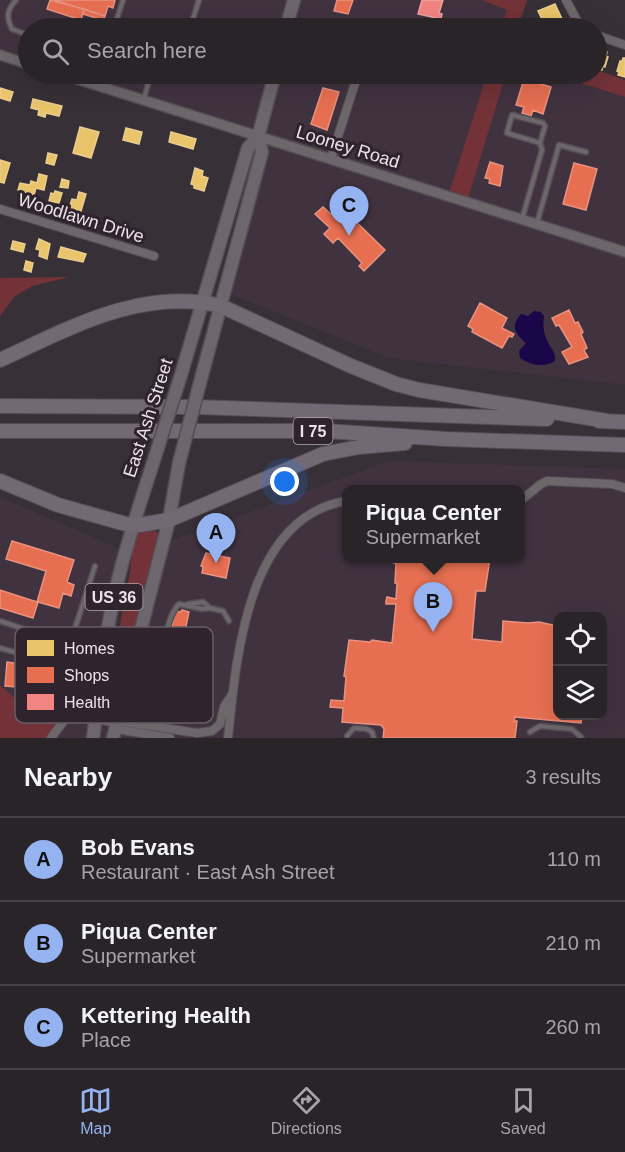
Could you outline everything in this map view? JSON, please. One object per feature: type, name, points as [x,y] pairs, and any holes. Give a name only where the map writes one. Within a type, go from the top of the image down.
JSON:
[{"type":"highway","points":[[0,360],[90,319],[122,308],[148,303],[203,302],[222,306],[351,366],[396,384],[419,390],[607,421]]},
{"type":"highway","name":"I 75","points":[[0,406],[196,407],[625,422]]},
{"type":"highway","name":"I 75","points":[[0,431],[326,431],[446,439],[625,445]]},
{"type":"highway","points":[[0,481],[58,506],[133,525],[169,520],[323,454],[359,447],[446,439]]},
{"type":"main road","points":[[289,18],[294,0]]},
{"type":"main road","name":"East Ash Street","points":[[108,627],[133,525],[181,375],[248,148],[258,136],[272,84]]},
{"type":"main road","name":"East Ash Street","points":[[142,627],[169,520],[179,463],[262,152],[258,136]]},
{"type":"main road","name":"East Ash Street","points":[[93,738],[95,723]]},
{"type":"street","points":[[566,0],[576,18]]},
{"type":"street","points":[[607,39],[625,45]]},
{"type":"street","points":[[0,55],[18,61]]},
{"type":"street","name":"Looney Road","points":[[94,84],[625,252]]},
{"type":"street","points":[[331,158],[355,84]]},
{"type":"street","name":"Woodlawn Drive","points":[[0,209],[154,256]]},
{"type":"street","points":[[525,497],[547,482],[609,484],[625,488]]},
{"type":"street","points":[[228,738],[238,656],[249,608],[262,576],[276,548],[303,518],[327,505],[342,502]]},
{"type":"street","points":[[116,728],[197,733],[211,731],[222,720],[224,707],[232,694]]},
{"type":"street","points":[[51,738],[62,723]]},
{"type":"street","points":[[116,728],[170,738]]},
{"type":"street","points":[[197,733],[215,738]]},
{"type":"lane","points":[[16,0],[9,8],[7,19],[12,29],[18,31]]},
{"type":"lane","points":[[117,18],[123,0]]},
{"type":"lane","points":[[193,18],[199,0]]},
{"type":"lane","points":[[143,99],[148,84]]},
{"type":"lane","points":[[522,220],[542,150],[540,143],[545,126],[543,123],[512,115],[507,133],[540,143]]},
{"type":"lane","points":[[536,224],[559,145],[586,152]]},
{"type":"lane","points":[[75,627],[95,566]]},
{"type":"lane","points":[[170,627],[175,609],[179,604],[199,601],[210,608],[223,611],[230,621]]},
{"type":"lane","points":[[0,621],[18,627]]},
{"type":"lane","points":[[0,648],[15,652]]},
{"type":"lane","points":[[530,732],[538,726],[548,726],[573,729],[581,737]]},
{"type":"lane","points":[[347,735],[352,728],[365,729],[372,732],[374,738]]},
{"type":"shaded area","points":[[0,0],[481,0],[507,10],[504,18],[18,18],[18,61],[0,55]]},
{"type":"shaded area","points":[[481,0],[527,0],[521,18],[504,18],[507,10]]},
{"type":"shaded area","points":[[607,74],[625,80],[625,97],[584,84],[607,84]]},
{"type":"shaded area","points":[[92,84],[484,84],[448,196],[467,202],[503,84],[584,84],[625,97],[625,385],[389,358],[225,292],[262,152],[258,137]]},
{"type":"shaded area","points":[[484,84],[503,84],[467,202],[448,196]]},
{"type":"shaded area","points":[[69,277],[33,286],[15,296],[0,316],[0,278]]},
{"type":"shaded area","points":[[534,311],[541,312],[544,316],[545,335],[555,355],[555,361],[542,365],[520,358],[519,351],[526,343],[515,329],[521,314],[528,316]]},
{"type":"shaded area","points":[[389,461],[625,469],[625,738],[51,738],[49,723],[213,723],[213,627],[141,627],[162,544]]},
{"type":"shaded area","points":[[0,497],[125,551],[112,627],[15,627],[15,698],[0,685]]},
{"type":"shaded area","points":[[153,527],[158,534],[135,627],[119,627],[134,541],[138,532]]},
{"type":"shaded area","points":[[0,685],[15,698],[15,723],[59,723],[61,725],[51,738],[0,738]]},
{"type":"building: Homes","points":[[555,4],[562,18],[541,18],[538,11]]},
{"type":"building: Homes","points":[[625,58],[625,77],[618,75],[617,71]]},
{"type":"building: Homes","points":[[0,88],[13,92],[10,101],[0,98]]},
{"type":"building: Homes","points":[[33,99],[62,106],[59,116],[46,113],[45,117],[38,115],[39,110],[31,108]]},
{"type":"building: Homes","points":[[80,127],[99,132],[91,158],[73,153]]},
{"type":"building: Homes","points":[[126,128],[142,132],[139,144],[123,140]]},
{"type":"building: Homes","points":[[171,132],[196,139],[193,149],[169,142]]},
{"type":"building: Homes","points":[[48,153],[57,155],[54,165],[46,163]]},
{"type":"building: Homes","points":[[0,160],[10,163],[4,183],[0,182]]},
{"type":"building: Homes","points":[[195,168],[203,171],[202,176],[208,178],[204,191],[194,188],[191,184]]},
{"type":"building: Homes","points":[[39,174],[47,176],[44,190],[36,188],[34,195],[18,190],[20,183],[30,185],[31,181],[37,183]]},
{"type":"building: Homes","points":[[62,179],[69,181],[68,188],[60,187]]},
{"type":"building: Homes","points":[[55,191],[62,193],[59,203],[49,201],[51,193],[54,194]]},
{"type":"building: Homes","points":[[79,192],[86,194],[81,211],[69,208],[72,199],[77,200]]},
{"type":"building: Homes","points":[[39,239],[50,244],[47,259],[39,256],[40,250],[36,249]]},
{"type":"building: Homes","points":[[13,241],[25,244],[23,252],[11,249]]},
{"type":"building: Homes","points":[[61,247],[86,254],[83,262],[58,257]]},
{"type":"building: Homes","points":[[26,261],[33,263],[31,272],[24,270]]},
{"type":"building: Shops","points":[[50,0],[84,9],[82,18],[75,18],[47,9]]},
{"type":"building: Shops","points":[[54,0],[115,0],[113,8],[108,6],[105,16]]},
{"type":"building: Shops","points":[[337,0],[353,0],[348,14],[334,11]]},
{"type":"building: Shops","points":[[84,9],[105,16],[104,18],[96,18],[83,14]]},
{"type":"building: Shops","points":[[522,84],[541,84],[551,87],[543,114],[533,110],[531,116],[522,113],[524,107],[516,105]]},
{"type":"building: Shops","points":[[323,88],[339,92],[327,130],[311,124]]},
{"type":"building: Shops","points":[[490,162],[503,166],[500,186],[489,183],[490,179],[485,178]]},
{"type":"building: Shops","points":[[574,163],[597,169],[586,210],[563,204]]},
{"type":"building: Shops","points":[[339,205],[385,250],[364,271],[359,266],[362,263],[338,238],[333,243],[324,234],[330,228],[315,214],[323,207],[331,214]]},
{"type":"building: Shops","points":[[480,303],[507,318],[502,328],[514,334],[512,337],[509,336],[502,348],[472,332],[473,329],[468,326]]},
{"type":"building: Shops","points":[[569,310],[575,323],[578,322],[583,332],[581,334],[587,348],[584,350],[588,357],[569,364],[562,352],[572,347],[552,318]]},
{"type":"building: Shops","points":[[12,541],[74,560],[67,582],[74,585],[71,596],[63,593],[59,608],[38,602],[33,618],[0,608],[0,590],[37,602],[46,571],[6,559]]},
{"type":"building: Shops","points":[[206,553],[230,558],[226,578],[202,573],[203,567],[201,566]]},
{"type":"building: Shops","points":[[396,563],[489,563],[485,591],[476,591],[472,639],[502,642],[503,621],[539,622],[553,625],[553,720],[581,720],[581,723],[515,717],[514,721],[517,721],[515,738],[383,738],[384,729],[381,725],[342,722],[343,708],[330,707],[331,700],[344,701],[346,677],[344,676],[349,640],[392,643],[396,604],[386,604],[386,601],[387,597],[396,599],[397,583],[395,583]]},
{"type":"building: Shops","points":[[182,610],[189,612],[186,627],[172,627],[175,611],[181,612]]},
{"type":"building: Shops","points":[[7,662],[15,663],[15,687],[5,686]]},
{"type":"building: Health","points":[[422,0],[443,0],[439,13],[442,14],[441,18],[418,14]]},
{"type":"place","name":"Kettering Health","points":[[349,236]]},
{"type":"place","name":"Bob Evans","points":[[216,563]]},
{"type":"place","name":"Piqua Center","points":[[433,632]]}]
